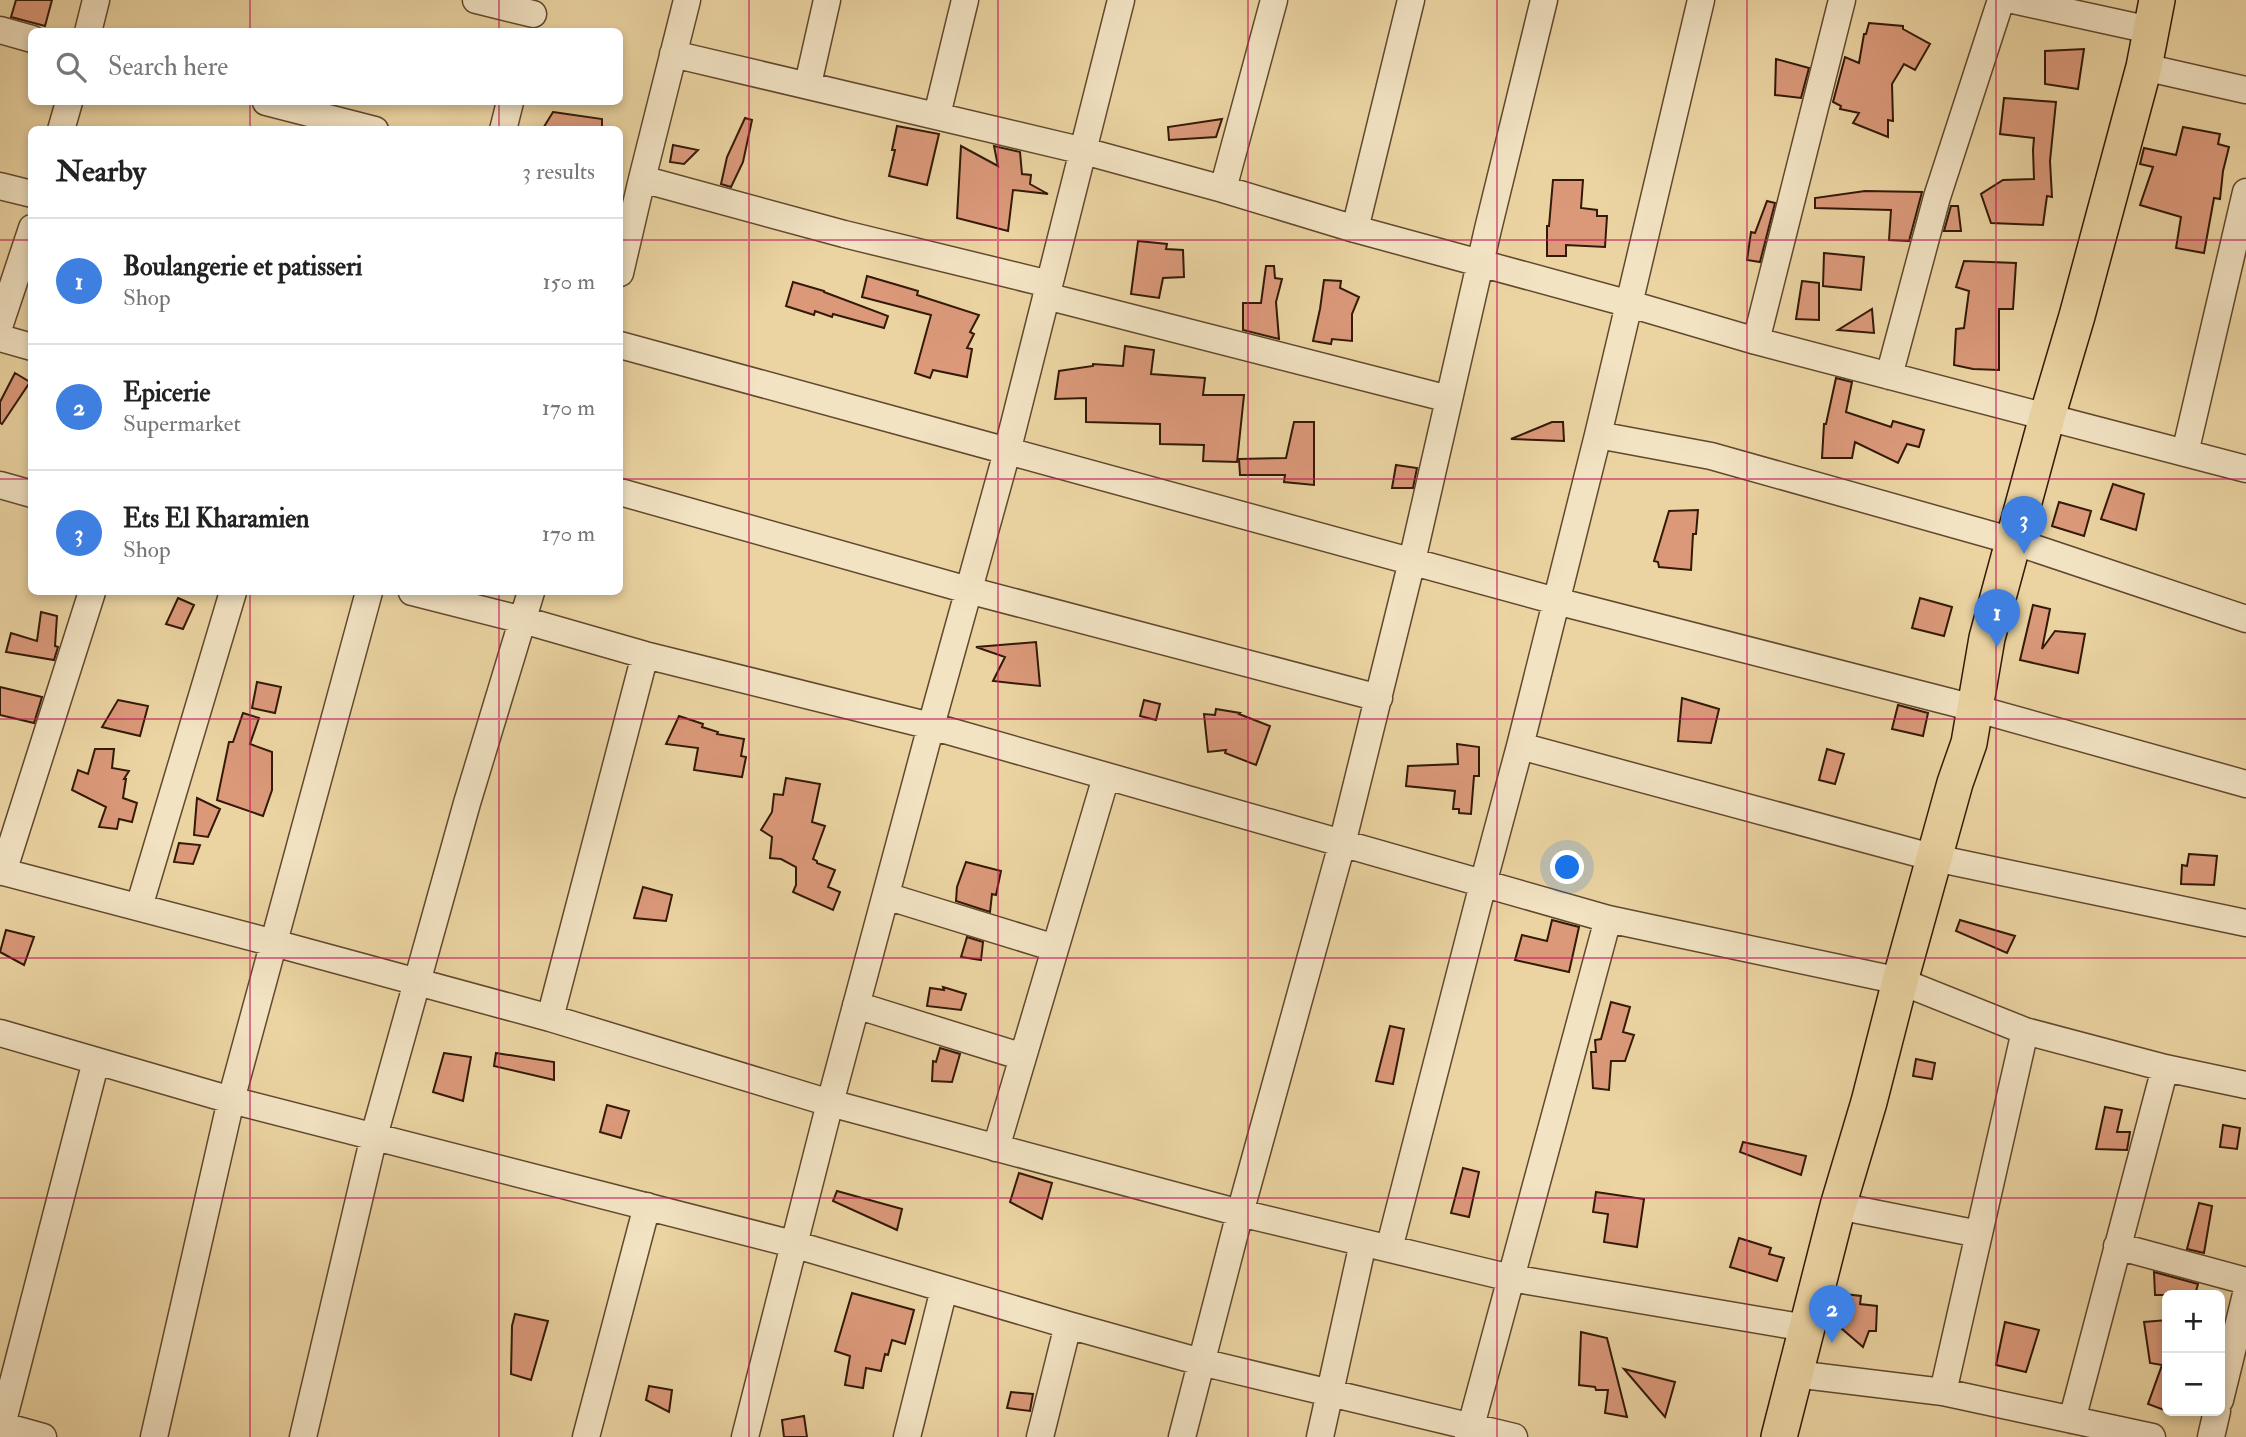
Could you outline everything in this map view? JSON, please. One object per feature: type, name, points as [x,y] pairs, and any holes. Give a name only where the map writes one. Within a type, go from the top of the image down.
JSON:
[{"type":"main road","points":[[1779,1437],[1838,1206],[1969,743],[1987,638],[2144,67],[2154,15]]},
{"type":"street","points":[[89,28],[96,0]]},
{"type":"street","points":[[476,0],[533,15]]},
{"type":"street","points":[[623,260],[687,0]]},
{"type":"street","points":[[808,84],[827,0]]},
{"type":"street","points":[[937,116],[965,0]]},
{"type":"street","points":[[745,1437],[856,1005],[1007,452],[1121,0]]},
{"type":"street","points":[[1223,189],[1274,0]]},
{"type":"street","points":[[1354,229],[1411,0]]},
{"type":"street","points":[[1182,1437],[1240,1213],[1342,844],[1412,561],[1491,216],[1544,0]]},
{"type":"street","points":[[1389,1249],[1598,435],[1701,0]]},
{"type":"street","points":[[1756,341],[1842,0]]},
{"type":"street","points":[[1889,376],[1937,197],[2001,0]]},
{"type":"street","points":[[2012,0],[2154,15]]},
{"type":"street","points":[[0,30],[28,38]]},
{"type":"street","points":[[673,54],[1084,151],[1756,341],[2246,469]]},
{"type":"street","points":[[2144,67],[2246,90]]},
{"type":"street","points":[[62,126],[68,105]]},
{"type":"street","points":[[278,105],[359,126]]},
{"type":"street","points":[[504,126],[509,105]]},
{"type":"street","points":[[642,179],[1449,399]]},
{"type":"street","points":[[0,186],[28,193]]},
{"type":"street","points":[[2185,453],[2246,192]]},
{"type":"street","points":[[0,324],[28,240]]},
{"type":"street","points":[[0,338],[28,346]]},
{"type":"street","points":[[623,346],[1556,601],[1975,708],[2246,784]]},
{"type":"street","points":[[1598,435],[1711,456],[2013,541],[2246,619]]},
{"type":"street","points":[[0,485],[28,493]]},
{"type":"street","points":[[623,493],[968,590],[1378,698]]},
{"type":"street","points":[[91,595],[2,872],[550,1018],[830,1103],[1240,1213],[1511,1278],[1806,1328]]},
{"type":"street","points":[[139,907],[232,595]]},
{"type":"street","points":[[154,1437],[231,1100],[368,595]]},
{"type":"street","points":[[424,595],[645,655],[931,726],[1608,919],[1900,981],[2025,1031],[2165,1068],[2246,1085]]},
{"type":"street","points":[[303,1437],[374,1136],[467,803],[530,595]]},
{"type":"street","points":[[550,1018],[645,655]]},
{"type":"street","points":[[1520,746],[1935,858],[2246,923]]},
{"type":"street","points":[[996,1148],[1106,777]]},
{"type":"street","points":[[886,896],[1055,948]]},
{"type":"street","points":[[1469,1432],[1608,919]]},
{"type":"street","points":[[856,1005],[1023,1057]]},
{"type":"street","points":[[1943,1392],[2025,1031]]},
{"type":"street","points":[[0,1033],[231,1100],[793,1244],[1202,1362],[1469,1432],[1514,1437]]},
{"type":"street","points":[[43,1437],[1,1425],[96,1061]]},
{"type":"street","points":[[2071,1420],[2165,1068]]},
{"type":"street","points":[[586,1437],[647,1206]]},
{"type":"street","points":[[1838,1206],[1979,1234]]},
{"type":"street","points":[[1320,1437],[1363,1243]]},
{"type":"street","points":[[2118,1246],[2246,1281]]},
{"type":"street","points":[[907,1437],[944,1289]]},
{"type":"street","points":[[2225,1380],[2246,1294]]},
{"type":"street","points":[[1040,1437],[1068,1325]]},
{"type":"street","points":[[1795,1374],[1943,1392],[2152,1437]]},
{"type":"street","points":[[2211,1437],[2216,1416]]},
{"type":"building","points":[[16,0],[52,0],[45,26],[11,17]]},
{"type":"building","points":[[1869,23],[1903,26],[1903,29],[1930,44],[1915,70],[1904,64],[1892,84],[1893,121],[1888,120],[1888,137],[1853,123],[1859,113],[1840,109],[1841,106],[1833,102],[1845,57],[1859,63],[1864,34]]},
{"type":"building","points":[[2084,49],[2078,89],[2045,84],[2045,51]]},
{"type":"building","points":[[1776,59],[1809,68],[1801,98],[1775,95]]},
{"type":"building","points":[[2004,98],[2056,102],[2050,161],[2052,197],[2047,196],[2043,225],[1991,223],[1981,194],[2003,180],[2034,179],[2034,138],[2000,134]]},
{"type":"building","points":[[553,112],[602,119],[602,126],[544,126]]},
{"type":"building","points":[[745,118],[752,120],[743,162],[731,187],[721,184],[727,157]]},
{"type":"building","points":[[1222,119],[1216,137],[1169,140],[1168,127]]},
{"type":"building","points":[[897,126],[939,134],[927,185],[889,176]]},
{"type":"building","points":[[2183,127],[2220,134],[2218,144],[2229,147],[2220,199],[2214,198],[2204,253],[2176,248],[2181,217],[2140,205],[2153,167],[2140,164],[2144,148],[2176,155]]},
{"type":"building","points":[[673,145],[698,150],[684,164],[670,162]]},
{"type":"building","points":[[961,146],[998,166],[994,146],[1020,152],[1022,174],[1031,175],[1030,184],[1048,194],[1013,190],[1008,231],[957,218]]},
{"type":"building","points":[[1553,180],[1583,180],[1581,208],[1597,210],[1597,216],[1607,216],[1605,247],[1566,245],[1566,256],[1547,256],[1547,226]]},
{"type":"building","points":[[1865,191],[1922,192],[1909,241],[1889,240],[1891,210],[1815,208],[1815,198]]},
{"type":"building","points":[[1767,201],[1775,203],[1760,262],[1747,260],[1751,232],[1755,233]]},
{"type":"building","points":[[1951,206],[1958,206],[1961,231],[1944,231]]},
{"type":"building","points":[[1138,241],[1167,244],[1166,249],[1183,250],[1184,277],[1163,278],[1159,298],[1131,294]]},
{"type":"building","points":[[1824,253],[1864,257],[1861,290],[1823,286]]},
{"type":"building","points":[[1964,261],[2016,263],[2013,309],[1999,309],[1999,370],[1954,365],[1956,329],[1964,328],[1969,291],[1956,287]]},
{"type":"building","points":[[1266,266],[1274,266],[1275,278],[1282,279],[1276,302],[1279,339],[1243,330],[1243,303],[1261,303]]},
{"type":"building","points":[[867,276],[918,291],[917,295],[979,315],[970,332],[974,334],[967,348],[972,349],[967,377],[933,370],[930,378],[915,373],[931,315],[862,297]]},
{"type":"building","points":[[1324,280],[1341,281],[1340,288],[1359,297],[1352,314],[1352,341],[1332,339],[1331,344],[1313,341]]},
{"type":"building","points":[[1802,281],[1819,283],[1819,320],[1796,319]]},
{"type":"building","points":[[793,282],[888,316],[884,328],[833,314],[832,317],[815,311],[814,315],[786,306]]},
{"type":"building","points":[[1872,309],[1874,333],[1838,330]]},
{"type":"building","points":[[1125,346],[1154,350],[1151,374],[1205,378],[1203,395],[1244,395],[1237,462],[1203,461],[1204,445],[1160,444],[1160,424],[1086,422],[1086,398],[1055,399],[1059,371],[1093,364],[1123,366]]},
{"type":"building","points":[[15,373],[28,381],[28,385],[2,424],[0,402]]},
{"type":"building","points":[[1836,378],[1852,382],[1846,412],[1891,427],[1893,421],[1924,430],[1919,447],[1907,444],[1898,463],[1855,442],[1852,458],[1822,458],[1824,424]]},
{"type":"building","points":[[1294,422],[1314,422],[1314,485],[1284,482],[1285,475],[1240,475],[1239,459],[1286,458]]},
{"type":"building","points":[[1552,422],[1563,422],[1564,441],[1511,439]]},
{"type":"building","points":[[1396,465],[1417,468],[1413,488],[1392,488]]},
{"type":"building","points":[[2113,484],[2144,494],[2136,530],[2101,519]]},
{"type":"building","points":[[2059,502],[2091,511],[2084,536],[2052,526]]},
{"type":"building","points":[[1698,510],[1696,534],[1693,534],[1691,570],[1659,567],[1658,562],[1654,561],[1669,511]]},
{"type":"building","points":[[178,598],[194,605],[183,629],[166,624]]},
{"type":"building","points":[[1920,598],[1952,607],[1944,636],[1912,628]]},
{"type":"building","points":[[2033,605],[2050,609],[2042,649],[2055,631],[2085,634],[2078,673],[2020,660]]},
{"type":"building","points":[[41,612],[57,616],[55,646],[58,647],[54,660],[6,652],[11,633],[37,641]]},
{"type":"building","points":[[1036,642],[1040,686],[993,681],[1005,657],[976,647]]},
{"type":"building","points":[[257,682],[281,687],[275,713],[252,708]]},
{"type":"building","points":[[0,687],[42,697],[34,723],[0,715]]},
{"type":"building","points":[[1682,698],[1719,709],[1711,743],[1678,741]]},
{"type":"building","points":[[118,700],[148,706],[140,736],[102,727]]},
{"type":"building","points":[[1144,700],[1160,704],[1156,720],[1140,716]]},
{"type":"building","points":[[1898,705],[1928,713],[1923,736],[1892,729]]},
{"type":"building","points":[[1216,709],[1240,713],[1270,726],[1256,765],[1225,753],[1226,750],[1208,752],[1204,714],[1215,715]]},
{"type":"building","points":[[243,713],[259,718],[250,744],[272,752],[272,790],[263,816],[217,800],[229,742],[233,742]]},
{"type":"building","points":[[679,716],[703,724],[702,727],[718,732],[717,734],[744,739],[741,756],[746,757],[742,777],[694,770],[698,748],[666,744]]},
{"type":"building","points":[[1457,744],[1479,747],[1479,776],[1474,776],[1471,814],[1459,813],[1459,809],[1453,809],[1455,791],[1406,786],[1408,766],[1458,764]]},
{"type":"building","points":[[95,749],[114,749],[112,768],[129,771],[124,779],[123,798],[137,803],[132,822],[119,819],[117,829],[99,827],[106,807],[72,790],[78,770],[88,774]]},
{"type":"building","points":[[1827,749],[1844,754],[1835,784],[1819,780]]},
{"type":"building","points":[[786,778],[820,784],[812,822],[825,826],[813,859],[835,870],[828,887],[840,892],[833,910],[793,892],[796,885],[796,867],[781,859],[770,858],[772,837],[761,830],[772,812],[774,794],[783,795]]},
{"type":"building","points":[[197,798],[220,809],[208,837],[194,835]]},
{"type":"building","points":[[179,843],[200,845],[193,864],[174,862]]},
{"type":"building","points":[[2189,854],[2217,856],[2214,885],[2181,884],[2182,865],[2187,866]]},
{"type":"building","points":[[966,862],[1001,871],[996,895],[992,894],[990,912],[956,901],[957,887]]},
{"type":"building","points":[[643,887],[672,895],[666,921],[634,918]]},
{"type":"building","points":[[1552,920],[1579,927],[1569,972],[1515,960],[1522,935],[1547,941]]},
{"type":"building","points":[[1960,920],[2015,936],[2007,953],[1956,931]]},
{"type":"building","points":[[6,930],[34,937],[24,965],[0,952]]},
{"type":"building","points":[[967,937],[983,942],[981,960],[961,957]]},
{"type":"building","points":[[943,987],[966,994],[961,1010],[927,1006],[930,988],[944,990]]},
{"type":"building","points":[[1611,1002],[1630,1007],[1623,1032],[1634,1035],[1625,1061],[1611,1061],[1609,1090],[1593,1088],[1591,1052],[1596,1052],[1595,1040],[1601,1039]]},
{"type":"building","points":[[1390,1026],[1404,1029],[1393,1084],[1376,1081]]},
{"type":"building","points":[[940,1048],[960,1054],[952,1082],[932,1081],[933,1061],[936,1062]]},
{"type":"building","points":[[444,1053],[471,1057],[463,1101],[433,1092]]},
{"type":"building","points":[[496,1053],[554,1062],[554,1080],[494,1066]]},
{"type":"building","points":[[1916,1059],[1935,1063],[1932,1079],[1913,1076]]},
{"type":"building","points":[[607,1105],[629,1111],[621,1138],[600,1132]]},
{"type":"building","points":[[2105,1107],[2122,1110],[2117,1132],[2130,1132],[2127,1150],[2096,1149]]},
{"type":"building","points":[[2223,1125],[2240,1128],[2237,1149],[2220,1147]]},
{"type":"building","points":[[1743,1142],[1806,1156],[1801,1175],[1740,1152]]},
{"type":"building","points":[[1463,1168],[1479,1172],[1469,1217],[1451,1213]]},
{"type":"building","points":[[1019,1173],[1052,1183],[1042,1219],[1010,1202]]},
{"type":"building","points":[[837,1191],[902,1209],[897,1230],[833,1201]]},
{"type":"building","points":[[1596,1192],[1644,1199],[1637,1247],[1604,1242],[1608,1214],[1593,1212]]},
{"type":"building","points":[[2199,1203],[2212,1206],[2204,1253],[2187,1249]]},
{"type":"building","points":[[1739,1238],[1771,1248],[1769,1254],[1784,1258],[1777,1281],[1730,1267]]},
{"type":"building","points":[[2154,1272],[2198,1284],[2196,1290],[2162,1290],[2162,1295],[2155,1295]]},
{"type":"building","points":[[852,1293],[914,1310],[905,1344],[892,1340],[881,1371],[866,1368],[863,1388],[845,1385],[850,1356],[835,1351]]},
{"type":"building","points":[[1844,1294],[1861,1296],[1860,1304],[1877,1306],[1876,1331],[1869,1331],[1863,1347],[1841,1328]]},
{"type":"building","points":[[515,1314],[548,1321],[531,1380],[511,1374],[512,1326]]},
{"type":"building","points":[[2162,1320],[2162,1365],[2150,1363],[2144,1322]]},
{"type":"building","points":[[2005,1322],[2039,1330],[2026,1372],[1996,1365]]},
{"type":"building","points":[[1581,1332],[1607,1338],[1627,1417],[1605,1413],[1608,1390],[1579,1385]]},
{"type":"building","points":[[2162,1365],[2162,1409],[2148,1404]]},
{"type":"building","points":[[1624,1369],[1675,1382],[1665,1417]]},
{"type":"building","points":[[649,1386],[672,1390],[669,1412],[646,1400]]},
{"type":"building","points":[[1011,1392],[1033,1394],[1030,1411],[1007,1408]]},
{"type":"building","points":[[804,1416],[807,1437],[784,1437],[782,1420]]},
{"type":"place","name":"Ets El Kharamien","points":[[2024,554]]},
{"type":"place","name":"Boulangerie et patisseri","points":[[1997,647]]},
{"type":"place","name":"Epicerie","points":[[1832,1343]]}]
